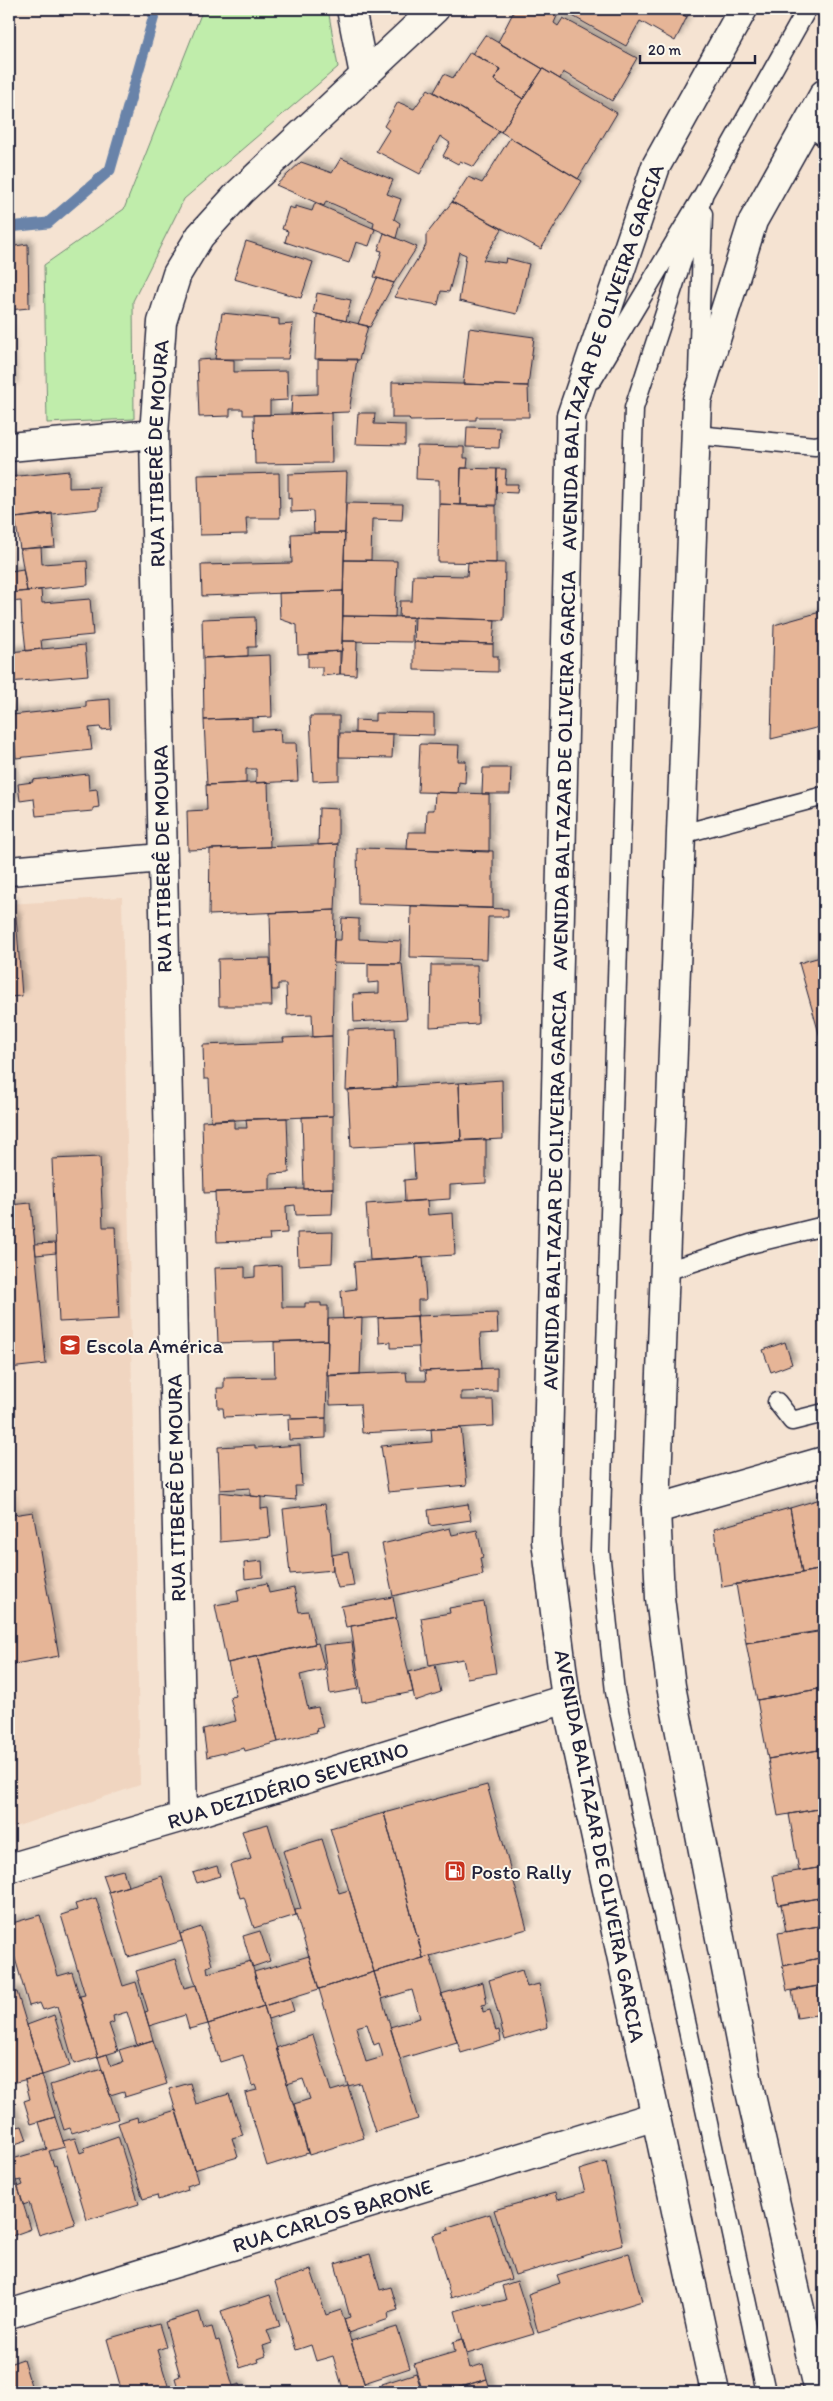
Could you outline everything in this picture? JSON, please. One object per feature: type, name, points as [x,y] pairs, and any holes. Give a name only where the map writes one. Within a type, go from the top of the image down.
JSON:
[{"type":"main road","points":[[351,9],[364,75]]},
{"type":"main road","name":"RUA ITIBERÊ DE MOURA","points":[[183,1817],[154,434],[162,322],[177,274],[200,236],[240,192],[435,9]]},
{"type":"main road","name":"AVENIDA BALTAZAR DE OLIVEIRA GARCIA","points":[[715,2392],[566,1699],[546,1541],[571,416],[656,166],[743,9]]},
{"type":"main road","points":[[819,2392],[749,2087],[671,1686],[660,1598],[656,1509],[697,400],[753,221],[815,131],[824,94]]},
{"type":"main road","points":[[9,447],[154,434]]},
{"type":"main road","points":[[9,871],[162,858]]},
{"type":"main road","points":[[656,1509],[824,1461]]},
{"type":"main road","name":"RUA DEZIDÉRIO SEVERINO","points":[[9,1868],[183,1817],[566,1699]]},
{"type":"main road","name":"RUA CARLOS BARONE","points":[[9,2314],[656,2116]]},
{"type":"lane","points":[[571,416],[704,193],[807,9]]},
{"type":"lane","points":[[697,400],[704,193]]},
{"type":"lane","points":[[704,193],[634,408],[600,1552],[615,1692],[766,2392]]},
{"type":"lane","points":[[696,434],[815,446],[824,444]]},
{"type":"lane","points":[[682,834],[824,796]]},
{"type":"lane","points":[[666,1271],[750,1244],[824,1226]]},
{"type":"lane","points":[[776,1402],[792,1421],[824,1413]]},
{"type":"shaded area","name":"Escola América","points":[[122,897],[140,1785],[9,1829],[9,904]]},
{"type":"green space","points":[[203,9],[328,9],[338,67],[184,199],[133,301],[134,419],[47,423],[44,265],[124,209]]},
{"type":"building","points":[[515,9],[560,9],[554,23],[558,26],[563,18],[637,58],[612,101],[563,72],[560,79],[498,42]]},
{"type":"building","points":[[560,9],[672,9],[687,17],[675,41],[640,21],[626,46]]},
{"type":"building","points":[[672,9],[692,9],[687,17]]},
{"type":"building","points":[[485,35],[543,69],[523,99],[494,80],[500,69],[472,54]]},
{"type":"building","points":[[470,52],[500,69],[494,80],[523,99],[501,132],[434,92],[444,74],[453,78]]},
{"type":"building","points":[[543,69],[617,113],[578,179],[501,132]]},
{"type":"building","points":[[428,89],[499,131],[474,167],[460,161],[458,164],[443,156],[450,143],[440,136],[420,174],[376,151],[389,130],[384,126],[398,102],[414,109]]},
{"type":"building","points":[[510,138],[582,181],[541,249],[452,202],[468,177],[482,183]]},
{"type":"building","points":[[341,158],[393,180],[387,194],[401,199],[394,219],[400,223],[396,238],[373,228],[374,222],[326,201],[324,206],[276,185],[301,162],[332,173]]},
{"type":"building","points":[[452,202],[502,229],[483,260],[505,263],[506,258],[529,264],[517,314],[459,301],[466,255],[459,252],[449,292],[441,291],[438,305],[394,297],[426,245],[426,235]]},
{"type":"building","points":[[315,203],[375,229],[369,246],[356,242],[349,263],[285,242],[288,231],[282,229],[289,207],[295,209],[295,206],[312,211]]},
{"type":"building","points":[[384,233],[417,247],[394,283],[374,277],[382,251],[378,250]]},
{"type":"building","points":[[246,241],[313,262],[301,298],[234,279]]},
{"type":"building","points":[[28,244],[29,308],[9,310],[9,247]]},
{"type":"building","points":[[377,278],[394,283],[370,327],[358,324]]},
{"type":"building","points":[[317,293],[351,300],[346,321],[313,313]]},
{"type":"building","points":[[222,313],[279,319],[279,325],[293,324],[288,359],[215,359]]},
{"type":"building","points":[[317,314],[368,326],[359,360],[315,359]]},
{"type":"building","points":[[469,328],[534,337],[528,386],[463,384]]},
{"type":"building","points":[[9,330],[13,387],[9,387]]},
{"type":"building","points":[[318,359],[357,359],[349,412],[291,414],[292,395],[318,394]]},
{"type":"building","points":[[197,360],[234,360],[234,372],[287,371],[288,400],[270,401],[270,415],[243,415],[243,409],[230,409],[230,416],[199,417]]},
{"type":"building","points":[[392,382],[528,386],[529,417],[476,417],[476,420],[410,421],[409,418],[392,418]]},
{"type":"building","points":[[331,413],[332,463],[255,464],[254,415]]},
{"type":"building","points":[[358,413],[375,413],[374,424],[405,425],[405,445],[356,444]]},
{"type":"building","points":[[467,427],[500,428],[499,448],[466,447]]},
{"type":"building","points":[[417,446],[464,447],[464,458],[468,458],[467,468],[461,468],[460,505],[439,504],[439,480],[416,479]]},
{"type":"building","points":[[461,468],[497,469],[496,505],[460,505]]},
{"type":"building","points":[[497,469],[506,469],[505,484],[518,484],[517,493],[496,492]]},
{"type":"building","points":[[69,471],[69,488],[99,487],[99,509],[15,518],[9,477]]},
{"type":"building","points":[[347,472],[345,533],[314,533],[313,511],[291,512],[291,498],[288,499],[288,474]]},
{"type":"building","points":[[279,473],[280,518],[246,518],[247,534],[200,535],[198,475]]},
{"type":"building","points":[[346,503],[403,504],[402,520],[372,519],[371,560],[344,560]]},
{"type":"building","points":[[439,504],[496,506],[496,563],[438,562]]},
{"type":"building","points":[[52,513],[55,547],[20,549],[15,518]]},
{"type":"building","points":[[345,533],[343,591],[202,596],[201,565],[292,563],[291,534]]},
{"type":"building","points":[[41,547],[42,564],[87,561],[88,585],[27,591],[20,549]]},
{"type":"building","points":[[9,551],[11,571],[23,569],[27,591],[9,593]]},
{"type":"building","points":[[344,560],[397,561],[395,617],[343,616]]},
{"type":"building","points":[[468,562],[505,563],[504,620],[399,617],[400,601],[412,601],[413,575],[467,576]]},
{"type":"building","points":[[41,590],[42,603],[90,599],[93,635],[41,640],[42,649],[26,651],[21,601],[9,602],[9,593]]},
{"type":"building","points":[[343,591],[342,651],[298,654],[297,625],[280,619],[279,593]]},
{"type":"building","points":[[824,611],[824,726],[771,739],[774,625]]},
{"type":"building","points":[[343,616],[413,617],[412,642],[342,641]]},
{"type":"building","points":[[255,617],[256,647],[248,647],[248,656],[203,658],[202,619]]},
{"type":"building","points":[[415,617],[495,620],[493,644],[414,642]]},
{"type":"building","points":[[342,641],[357,641],[356,675],[340,674]]},
{"type":"building","points":[[414,642],[493,644],[493,656],[498,656],[498,672],[414,670]]},
{"type":"building","points":[[85,645],[88,675],[9,682],[9,652]]},
{"type":"building","points":[[340,651],[340,674],[322,676],[322,667],[308,667],[308,653]]},
{"type":"building","points":[[270,655],[272,717],[204,720],[203,658]]},
{"type":"building","points":[[110,699],[111,729],[89,728],[92,750],[16,758],[12,715],[86,707],[86,701]]},
{"type":"building","points":[[9,709],[11,709],[13,731],[9,732]]},
{"type":"building","points":[[375,713],[434,714],[434,735],[355,733],[355,720],[375,721]]},
{"type":"building","points":[[310,716],[339,716],[339,780],[313,781]]},
{"type":"building","points":[[252,718],[252,731],[280,729],[281,743],[296,743],[298,781],[256,783],[256,769],[246,769],[246,783],[207,785],[204,720]]},
{"type":"building","points":[[340,733],[393,734],[392,758],[339,757]]},
{"type":"building","points":[[9,738],[15,802],[9,802]]},
{"type":"building","points":[[420,744],[459,745],[458,761],[466,761],[465,783],[459,782],[458,793],[418,792]]},
{"type":"building","points":[[483,768],[511,768],[510,794],[482,794]]},
{"type":"building","points":[[88,774],[89,790],[97,789],[99,807],[93,808],[93,811],[36,816],[34,799],[20,801],[18,784],[33,782],[32,780]]},
{"type":"building","points":[[268,782],[270,847],[188,850],[187,811],[207,810],[206,785]]},
{"type":"building","points":[[435,792],[489,794],[489,852],[407,849],[408,832],[426,832],[427,810],[434,810]]},
{"type":"building","points":[[319,808],[338,809],[338,844],[318,845]]},
{"type":"building","points":[[338,844],[335,910],[209,915],[210,849]]},
{"type":"building","points":[[357,848],[493,851],[493,908],[358,904]]},
{"type":"building","points":[[9,902],[12,902],[13,916],[16,916],[22,996],[9,997]]},
{"type":"building","points":[[411,906],[508,909],[508,917],[488,917],[487,959],[410,957]]},
{"type":"building","points":[[335,910],[332,1036],[313,1037],[312,1014],[287,1015],[286,984],[278,984],[278,990],[272,990],[270,913]]},
{"type":"building","points":[[342,918],[359,919],[359,939],[401,941],[400,964],[333,963],[334,940],[341,940]]},
{"type":"building","points":[[824,956],[824,1051],[799,963]]},
{"type":"building","points":[[270,958],[272,1006],[219,1006],[218,959]]},
{"type":"building","points":[[368,964],[402,964],[407,1019],[354,1022],[353,994],[379,993],[379,982],[368,983]]},
{"type":"building","points":[[431,965],[477,965],[478,1024],[430,1027]]},
{"type":"building","points":[[395,1028],[397,1087],[346,1090],[348,1030]]},
{"type":"building","points":[[332,1036],[333,1116],[211,1121],[209,1079],[204,1079],[203,1045],[284,1042],[283,1038]]},
{"type":"building","points":[[502,1080],[503,1139],[461,1141],[459,1083]]},
{"type":"building","points":[[459,1083],[461,1141],[351,1147],[348,1090]]},
{"type":"building","points":[[333,1116],[333,1188],[304,1189],[302,1117]]},
{"type":"building","points":[[287,1118],[289,1173],[270,1174],[270,1190],[204,1193],[202,1121],[234,1119],[234,1128],[247,1128],[246,1119]]},
{"type":"building","points":[[486,1139],[486,1183],[450,1185],[450,1199],[405,1202],[404,1180],[415,1179],[413,1143]]},
{"type":"building","points":[[100,1157],[103,1227],[115,1227],[119,1319],[59,1322],[52,1159]]},
{"type":"building","points":[[333,1188],[332,1214],[296,1215],[295,1205],[286,1206],[287,1233],[269,1234],[270,1240],[217,1242],[215,1192]]},
{"type":"building","points":[[427,1200],[428,1215],[453,1213],[455,1255],[370,1260],[366,1204]]},
{"type":"building","points":[[31,1203],[46,1364],[9,1368],[9,1205]]},
{"type":"building","points":[[333,1232],[332,1263],[298,1265],[297,1233]]},
{"type":"building","points":[[56,1243],[56,1253],[36,1255],[35,1244]]},
{"type":"building","points":[[423,1257],[426,1300],[418,1300],[418,1316],[343,1319],[341,1291],[356,1289],[354,1262]]},
{"type":"building","points":[[281,1265],[282,1307],[305,1307],[305,1303],[321,1303],[321,1306],[328,1306],[328,1340],[218,1343],[215,1268],[245,1267],[245,1278],[255,1277],[255,1267]]},
{"type":"building","points":[[497,1313],[498,1333],[480,1334],[482,1369],[420,1371],[417,1316]]},
{"type":"building","points":[[417,1316],[419,1347],[391,1348],[391,1342],[379,1343],[378,1318]]},
{"type":"building","points":[[362,1318],[360,1374],[327,1376],[328,1319]]},
{"type":"building","points":[[328,1340],[326,1418],[291,1419],[291,1414],[224,1417],[223,1408],[218,1408],[217,1388],[224,1388],[224,1378],[275,1377],[274,1342]]},
{"type":"building","points":[[785,1342],[792,1364],[771,1372],[763,1350]]},
{"type":"building","points":[[497,1368],[497,1391],[461,1392],[461,1400],[493,1400],[494,1426],[362,1433],[360,1404],[330,1405],[329,1375],[406,1372],[407,1381],[426,1381],[425,1371]]},
{"type":"building","points":[[326,1418],[326,1438],[289,1440],[288,1419]]},
{"type":"building","points":[[461,1428],[467,1485],[388,1492],[381,1446],[432,1442],[431,1429]]},
{"type":"building","points":[[255,1445],[255,1448],[300,1445],[302,1486],[295,1486],[296,1500],[250,1496],[250,1488],[220,1490],[218,1447]]},
{"type":"building","points":[[219,1492],[261,1497],[261,1509],[268,1508],[271,1537],[220,1542]]},
{"type":"building","points":[[9,1493],[13,1515],[33,1512],[59,1656],[9,1665]]},
{"type":"building","points":[[824,1498],[824,1569],[802,1573],[790,1508]]},
{"type":"building","points":[[325,1504],[328,1527],[330,1527],[333,1570],[290,1574],[283,1509]]},
{"type":"building","points":[[468,1504],[471,1520],[430,1526],[428,1510]]},
{"type":"building","points":[[790,1508],[802,1573],[722,1587],[714,1529]]},
{"type":"building","points":[[450,1528],[452,1535],[477,1530],[483,1557],[480,1558],[483,1575],[393,1596],[382,1544]]},
{"type":"building","points":[[348,1552],[354,1586],[338,1588],[333,1570],[332,1555]]},
{"type":"building","points":[[262,1561],[263,1577],[245,1579],[244,1563]]},
{"type":"building","points":[[824,1569],[824,1630],[746,1643],[736,1584]]},
{"type":"building","points":[[267,1583],[269,1593],[294,1588],[299,1612],[308,1611],[315,1644],[227,1663],[215,1605],[239,1601],[237,1590]]},
{"type":"building","points":[[393,1597],[397,1618],[346,1627],[341,1606]]},
{"type":"building","points":[[484,1602],[496,1673],[467,1678],[463,1659],[429,1665],[421,1618],[450,1613],[449,1608]]},
{"type":"building","points":[[396,1618],[413,1692],[362,1702],[351,1626]]},
{"type":"building","points":[[824,1631],[824,1688],[757,1700],[746,1643]]},
{"type":"building","points":[[352,1642],[358,1689],[330,1694],[323,1645]]},
{"type":"building","points":[[318,1643],[325,1669],[300,1675],[308,1709],[318,1707],[323,1727],[316,1729],[317,1732],[278,1742],[257,1656]]},
{"type":"building","points":[[257,1656],[278,1742],[245,1751],[244,1748],[207,1757],[203,1729],[236,1721],[230,1697],[236,1696],[228,1663]]},
{"type":"building","points":[[435,1665],[441,1692],[415,1701],[409,1672]]},
{"type":"building","points":[[824,1688],[824,1749],[768,1759],[757,1700]]},
{"type":"building","points":[[824,1749],[824,1808],[778,1816],[768,1759]]},
{"type":"building","name":"Posto Rally","points":[[487,1785],[527,1929],[423,1958],[384,1813]]},
{"type":"building","points":[[824,1808],[824,1867],[799,1871],[789,1814]]},
{"type":"building","points":[[384,1813],[423,1958],[374,1972],[330,1828]]},
{"type":"building","points":[[268,1824],[296,1915],[254,1928],[244,1897],[240,1898],[230,1865],[251,1859],[242,1831]]},
{"type":"building","points":[[322,1839],[339,1893],[349,1890],[374,1972],[319,1989],[296,1915],[295,1910],[301,1909],[283,1851]]},
{"type":"building","points":[[217,1866],[220,1876],[197,1883],[193,1873]]},
{"type":"building","points":[[824,1867],[824,1897],[778,1905],[773,1875]]},
{"type":"building","points":[[123,1870],[128,1886],[109,1892],[103,1875]]},
{"type":"building","points":[[162,1876],[182,1941],[128,1957],[109,1892]]},
{"type":"building","points":[[824,1897],[824,1925],[786,1932],[781,1905]]},
{"type":"building","points":[[96,1898],[123,1986],[136,1982],[153,2040],[137,2045],[127,2012],[113,2016],[114,2022],[109,2024],[118,2051],[98,2057],[80,1996],[85,1995],[61,1915],[77,1910],[75,1904]]},
{"type":"building","points":[[40,1915],[58,1976],[72,1972],[98,2057],[74,2064],[57,2006],[43,2010],[40,2003],[29,2006],[9,1938],[9,1924]]},
{"type":"building","points":[[824,1925],[824,1957],[784,1966],[778,1933]]},
{"type":"building","points":[[201,1927],[212,1965],[207,1967],[208,1973],[251,1961],[264,2006],[208,2024],[180,1934]]},
{"type":"building","points":[[260,1931],[270,1961],[252,1967],[243,1936]]},
{"type":"building","points":[[309,1956],[319,1989],[264,2006],[254,1972]]},
{"type":"building","points":[[430,1956],[457,2042],[400,2059],[390,2027],[420,2018],[412,1990],[382,1999],[374,1972]]},
{"type":"building","points":[[824,1957],[824,1985],[787,1991],[782,1966]]},
{"type":"building","points":[[175,1959],[184,1988],[196,1985],[208,2024],[189,2029],[185,2015],[149,2026],[145,2012],[148,2011],[136,1971]]},
{"type":"building","points":[[522,1970],[527,1987],[539,1984],[548,2027],[505,2040],[489,1980]]},
{"type":"building","points":[[374,1972],[418,2119],[375,2132],[360,2083],[348,2086],[319,1989]],"holes":[[[367,2024],[374,2045],[379,2043],[383,2057],[366,2062],[356,2027]]]},
{"type":"building","points":[[483,1982],[487,2004],[482,2005],[483,2012],[490,2010],[496,2031],[499,2030],[501,2041],[461,2053],[441,1994]]},
{"type":"building","points":[[9,1984],[12,1993],[17,1992],[42,2075],[9,2084]]},
{"type":"building","points":[[824,1985],[824,2044],[821,2044],[816,2015],[797,2018],[792,1991]]},
{"type":"building","points":[[290,1998],[294,2011],[268,2019],[264,2006]]},
{"type":"building","points":[[264,2006],[308,2153],[267,2166],[245,2093],[257,2090],[255,2085],[252,2086],[243,2055],[220,2062],[208,2024]]},
{"type":"building","points":[[54,2015],[70,2066],[42,2075],[27,2025]]},
{"type":"building","points":[[313,2035],[331,2091],[348,2086],[364,2138],[309,2155],[294,2104],[310,2099],[303,2079],[287,2084],[276,2048]]},
{"type":"building","points":[[153,2040],[167,2084],[125,2097],[124,2091],[110,2095],[98,2057],[107,2054],[111,2066],[123,2062],[119,2050]]},
{"type":"building","points":[[102,2069],[118,2119],[72,2133],[70,2128],[64,2130],[50,2085]]},
{"type":"building","points":[[42,2075],[55,2117],[31,2124],[24,2101],[30,2099],[25,2080]]},
{"type":"building","points":[[190,2083],[196,2104],[229,2094],[243,2135],[232,2138],[238,2157],[194,2170],[169,2089]]},
{"type":"building","points":[[176,2110],[198,2182],[187,2186],[188,2190],[158,2200],[157,2195],[143,2199],[118,2123],[137,2117],[138,2122]]},
{"type":"building","points":[[12,2111],[17,2127],[22,2126],[27,2140],[9,2146],[9,2112]]},
{"type":"building","points":[[55,2117],[65,2147],[49,2151],[54,2166],[56,2165],[75,2224],[39,2235],[29,2203],[23,2205],[18,2187],[23,2185],[21,2180],[16,2181],[9,2160],[47,2149],[39,2122]]},
{"type":"building","points":[[118,2136],[139,2204],[87,2220],[63,2141],[75,2138],[80,2153],[85,2151],[84,2148]]},
{"type":"building","points":[[606,2162],[623,2245],[515,2275],[494,2210],[555,2193],[557,2200],[585,2192],[579,2170]]},
{"type":"building","points":[[9,2165],[11,2165],[31,2229],[9,2237]]},
{"type":"building","points":[[490,2214],[511,2279],[451,2298],[433,2235],[449,2230],[448,2227]]},
{"type":"building","points":[[629,2253],[642,2301],[538,2333],[528,2294],[560,2283],[557,2275]]},
{"type":"building","points":[[370,2254],[380,2290],[391,2287],[398,2310],[388,2313],[389,2319],[348,2333],[344,2319],[350,2317],[335,2264]]},
{"type":"building","points":[[311,2270],[326,2315],[341,2310],[367,2392],[344,2392],[333,2356],[316,2361],[311,2345],[296,2350],[275,2282]]},
{"type":"building","points":[[517,2281],[534,2334],[467,2354],[455,2311],[483,2303],[484,2305],[506,2300],[502,2286]]},
{"type":"building","points":[[270,2295],[280,2326],[267,2330],[272,2343],[263,2346],[266,2356],[258,2359],[259,2362],[240,2368],[221,2311]]},
{"type":"building","points":[[199,2312],[204,2329],[212,2327],[216,2341],[219,2340],[233,2386],[240,2384],[243,2392],[179,2392],[175,2378],[180,2376],[165,2322]]},
{"type":"building","points":[[159,2324],[166,2347],[157,2350],[170,2392],[122,2392],[107,2339]]},
{"type":"building","points":[[397,2327],[410,2368],[364,2383],[351,2341]]},
{"type":"building","points":[[462,2339],[470,2368],[483,2364],[487,2379],[443,2392],[423,2392],[414,2364],[455,2352],[453,2342]]},
{"type":"building","points":[[23,2359],[33,2392],[9,2392],[9,2364]]},
{"type":"building","points":[[416,2373],[422,2392],[384,2392],[382,2384]]},
{"type":"building","points":[[487,2379],[491,2392],[443,2392]]},
{"type":"waterway","points":[[9,227],[48,223],[110,170],[156,9]]},
{"type":"place","name":"Escola América","points":[[70,1345]]},
{"type":"place","name":"Posto Rally","points":[[455,1871]]}]
